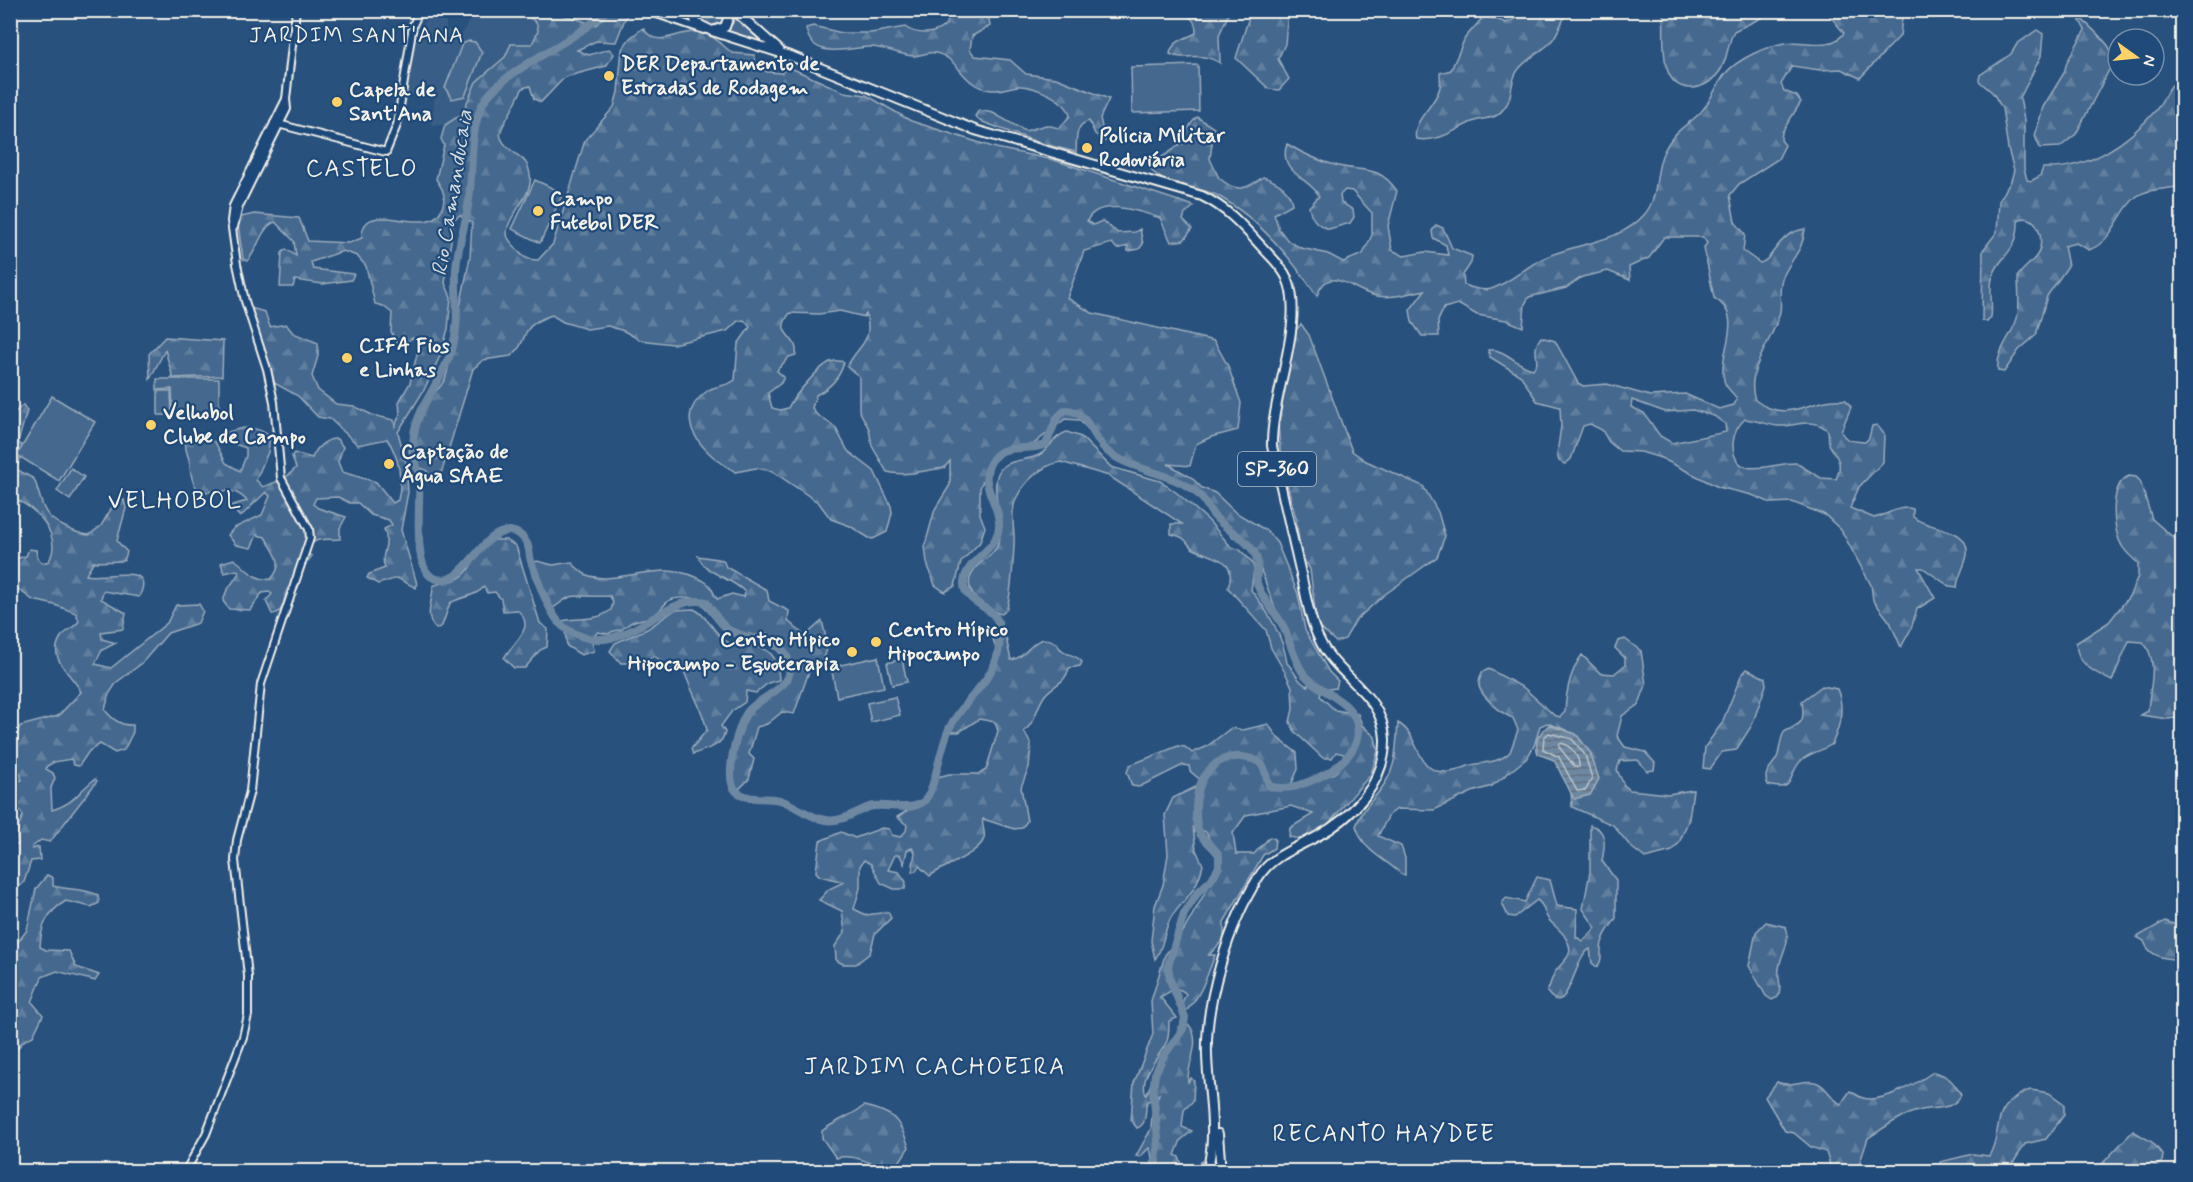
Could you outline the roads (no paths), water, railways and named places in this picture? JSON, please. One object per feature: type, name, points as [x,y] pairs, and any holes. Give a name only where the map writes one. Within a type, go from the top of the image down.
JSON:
[{"type":"main road","points":[[693,10],[696,23],[708,31]]},
{"type":"main road","name":"SP-360","points":[[708,31],[724,27],[729,22],[733,10],[768,42],[786,54]]},
{"type":"main road","name":"SP-360","points":[[708,31],[786,54],[975,130],[1202,196],[1228,210],[1286,274],[1291,288],[1293,314],[1272,420],[1272,446],[1313,625],[1329,656],[1370,698],[1380,714],[1385,737],[1384,760],[1377,780],[1350,811],[1333,826],[1271,862],[1258,877],[1249,895],[1210,1003],[1207,1056],[1221,1172]]},
{"type":"main road","name":"SP-360","points":[[1207,1172],[1214,1142],[1214,1119]]},
{"type":"street","points":[[185,1172],[206,1134],[243,1037],[248,1015],[248,976],[235,860],[238,833],[250,791],[257,701],[310,538],[309,529],[280,478],[274,402],[267,369],[244,301],[233,229],[239,206],[277,124],[287,110],[286,99],[290,88],[296,10]]},
{"type":"street","points":[[277,124],[386,152],[394,132],[400,104],[413,25],[420,10]]},
{"type":"street","points":[[645,10],[708,31]]},
{"type":"street","points":[[661,16],[685,10]]},
{"type":"water","points":[[1549,725],[1576,734],[1590,752],[1599,779],[1590,795],[1574,799],[1554,760],[1538,754],[1536,745],[1538,738]]},
{"type":"waterway","name":"Rio Camanducaia","points":[[606,10],[576,34],[504,80],[491,92],[482,105],[478,117],[473,142],[468,206],[457,262],[457,318],[453,346],[421,412],[414,434],[414,451],[419,479],[420,547],[426,571],[432,577],[443,580],[453,577],[489,540],[499,533],[510,531],[521,536],[527,544],[531,561],[554,616],[565,628],[585,638],[605,639],[623,634],[674,607],[690,602],[706,602],[719,621],[729,630],[775,644],[786,655],[790,665],[789,674],[780,687],[757,703],[745,715],[734,750],[732,784],[740,794],[780,800],[814,817],[835,820],[869,807],[910,807],[923,802],[935,778],[951,725],[992,670],[1000,643],[997,619],[968,595],[964,582],[970,567],[988,549],[997,535],[999,518],[987,478],[988,469],[997,454],[1010,449],[1032,448],[1046,444],[1057,418],[1065,410],[1073,411],[1085,420],[1108,452],[1130,464],[1177,481],[1198,494],[1214,516],[1246,542],[1254,552],[1257,560],[1259,589],[1283,626],[1300,668],[1313,683],[1347,707],[1357,724],[1358,732],[1354,746],[1340,763],[1329,772],[1291,787],[1269,786],[1264,768],[1257,761],[1248,758],[1227,758],[1210,769],[1204,776],[1197,796],[1197,827],[1200,834],[1219,855],[1219,867],[1211,880],[1198,892],[1184,914],[1168,966],[1170,980],[1185,1017],[1183,1029],[1163,1057],[1155,1074],[1153,1091],[1158,1139],[1155,1172]]},
{"type":"place","name":"DER Departamento de Estradas de Rodagem","points":[[609,76]]},
{"type":"place","name":"Capela de Sant'Ana","points":[[337,102]]},
{"type":"place","name":"Polícia Militar Rodoviária","points":[[1087,148]]},
{"type":"place","name":"Campo Futebol DER","points":[[538,211]]},
{"type":"place","name":"CIFA Fios e Linhas","points":[[347,358]]},
{"type":"place","name":"Velhobol Clube de Campo","points":[[151,425]]},
{"type":"place","name":"Captação de Água SAAE","points":[[389,464]]},
{"type":"place","name":"Centro Hípico Hipocampo","points":[[876,642]]},
{"type":"place","name":"Centro Hípico Hipocampo - Equoterapia","points":[[852,652]]},
{"type":"district","name":"JARDIM SANT'ANA","points":[[357,36]]},
{"type":"district","name":"CASTELO","points":[[362,169]]},
{"type":"district","name":"VELHOBOL","points":[[175,501]]},
{"type":"district","name":"JARDIM CACHOEIRA","points":[[935,1067]]},
{"type":"district","name":"RECANTO HAYDEE","points":[[1384,1134]]}]
